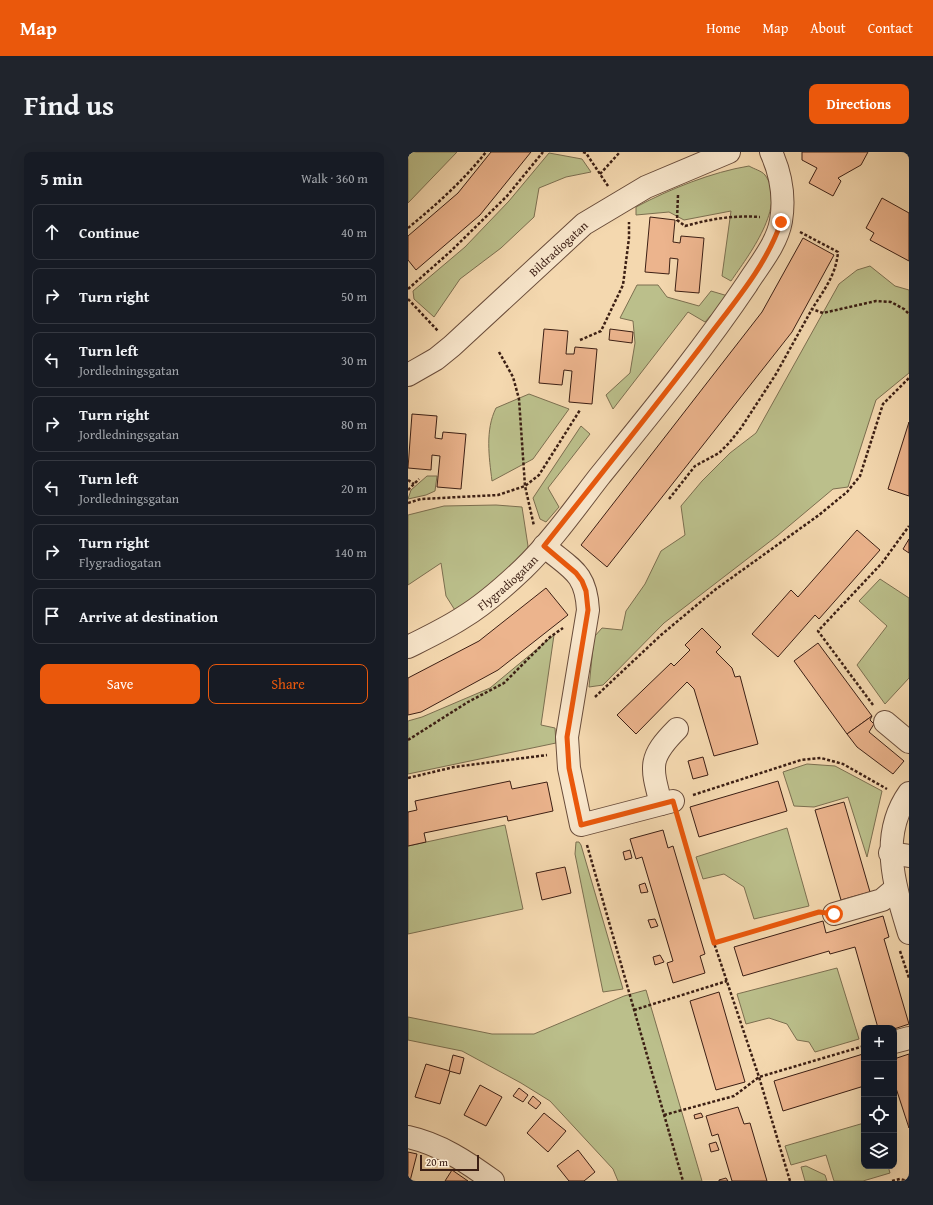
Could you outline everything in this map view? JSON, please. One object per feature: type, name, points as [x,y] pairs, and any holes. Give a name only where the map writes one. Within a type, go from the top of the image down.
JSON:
[{"type":"street","name":"Bildradiogatan","points":[[408,375],[436,359],[452,346],[584,224],[624,210],[646,187],[729,152]]},
{"type":"street","name":"Flygradiogatan","points":[[408,647],[464,618],[501,589],[524,568],[544,546],[654,409],[734,303],[762,262],[777,234],[781,222],[782,192],[780,172],[771,152]]},
{"type":"street","points":[[544,546],[576,573],[582,581],[586,591],[588,610],[567,737],[567,754],[581,825],[667,803],[654,778],[653,760],[661,745],[676,729]]},
{"type":"street","points":[[885,722],[909,742]]},
{"type":"street","points":[[909,793],[904,799],[894,828],[900,854],[895,889],[909,933]]},
{"type":"street","points":[[834,914],[882,900],[895,889]]},
{"type":"street","points":[[897,1041],[909,1038]]},
{"type":"street","points":[[408,1137],[424,1141],[450,1152],[493,1181]]},
{"type":"path","points":[[408,228],[433,207],[473,168],[486,152]]},
{"type":"path","points":[[408,289],[451,251],[507,196],[543,152]]},
{"type":"path","points":[[580,340],[601,331],[623,285],[629,238],[624,210],[587,152],[583,152]]},
{"type":"path","points":[[600,174],[620,152]]},
{"type":"path","points":[[669,499],[695,466],[718,453],[729,443],[741,428],[776,374],[812,309],[833,277],[837,265],[838,252],[781,222],[760,217],[737,216],[712,219],[684,226],[677,220],[677,216]]},
{"type":"path","points":[[408,299],[452,346]]},
{"type":"path","points":[[812,309],[823,313],[876,302],[891,302],[904,309],[909,314]]},
{"type":"path","points":[[499,352],[514,377],[519,399],[525,486],[535,531],[544,546]]},
{"type":"path","points":[[574,699],[582,702],[594,698],[661,635],[716,589],[819,515],[847,492],[860,476],[883,404],[909,378]]},
{"type":"path","points":[[408,503],[421,499],[498,495],[525,486],[539,475],[580,410]]},
{"type":"path","points":[[408,490],[419,479]]},
{"type":"path","points":[[408,480],[414,484]]},
{"type":"path","points":[[885,722],[818,631],[882,563],[909,526]]},
{"type":"path","points":[[408,740],[468,702],[504,683],[550,637],[588,610]]},
{"type":"path","points":[[408,778],[454,767],[567,754]]},
{"type":"path","points":[[790,1181],[760,1077],[667,803],[801,760],[821,758],[843,764],[888,790]]},
{"type":"path","points":[[581,825],[683,1181]]},
{"type":"path","points":[[714,943],[819,912],[834,914]]},
{"type":"path","points":[[634,1010],[727,981]]},
{"type":"path","points":[[664,1115],[734,1096],[760,1077],[861,1047]]},
{"type":"path","points":[[892,1181],[900,1179],[908,1181]]},
{"type":"green space","points":[[408,152],[457,152],[408,203]]},
{"type":"green space","points":[[549,153],[582,159],[591,172],[566,177],[539,188],[534,217],[501,248],[460,279],[434,317],[414,299],[413,291],[465,247],[509,201]]},
{"type":"green space","points":[[749,166],[765,175],[771,187],[772,201],[769,215],[763,230],[747,258],[731,281],[722,276],[731,211],[684,220],[669,212],[636,215],[636,207],[663,194],[721,172]]},
{"type":"green space","points":[[870,266],[895,286],[909,290],[909,373],[876,400],[848,487],[833,489],[777,536],[664,623],[603,685],[589,687],[594,637],[602,628],[622,630],[626,611],[645,584],[661,551],[685,535],[681,506],[702,481],[730,453],[756,433],[839,284],[857,270]]},
{"type":"green space","points":[[637,285],[658,285],[667,297],[699,306],[711,291],[728,296],[705,322],[688,312],[613,409],[606,395],[630,373],[635,343],[633,321],[620,318]]},
{"type":"green space","points":[[529,394],[569,409],[533,459],[492,481],[489,453],[489,434],[490,425],[496,408]]},
{"type":"green space","points":[[581,426],[590,434],[548,488],[559,507],[546,522],[540,519],[533,498]]},
{"type":"green space","points":[[427,476],[437,476],[435,491],[426,495],[408,499],[411,490]]},
{"type":"green space","points":[[496,505],[522,507],[528,546],[521,568],[458,615],[446,596],[441,563],[408,585],[408,515],[444,506]]},
{"type":"green space","points":[[880,579],[909,598],[909,678],[885,704],[857,665],[887,626],[859,601]]},
{"type":"green space","points":[[554,635],[541,725],[555,728],[556,743],[408,774],[408,721],[422,717],[490,688]]},
{"type":"green space","points":[[807,764],[835,766],[882,791],[867,857],[848,797],[814,807],[794,806],[783,772]]},
{"type":"green space","points":[[505,825],[523,909],[408,934],[408,846]]},
{"type":"green space","points":[[787,828],[809,906],[754,919],[744,887],[724,874],[703,879],[696,857]]},
{"type":"green space","points":[[576,842],[579,842],[581,845],[623,989],[603,992],[575,854]]},
{"type":"green space","points":[[837,968],[859,1039],[815,1052],[809,1042],[797,1040],[787,1024],[769,1018],[746,1024],[737,994]]},
{"type":"green space","points":[[646,990],[702,1181],[618,1181],[613,1169],[550,1101],[521,1083],[462,1051],[408,1040],[408,1017],[492,1034],[534,1034],[624,996]]},
{"type":"green space","points":[[861,1124],[861,1169],[889,1169],[890,1173],[863,1181],[834,1181],[826,1155],[791,1165],[785,1146]]},
{"type":"green space","points":[[806,1166],[825,1175],[827,1181],[805,1181],[801,1167]]},
{"type":"building","points":[[491,152],[531,152],[480,215],[416,270],[408,260],[408,236],[458,193]]},
{"type":"building","points":[[802,152],[868,152],[861,165],[838,178],[841,181],[833,196],[809,183],[817,168],[802,160]]},
{"type":"building","points":[[882,198],[909,213],[909,261],[870,240],[874,233],[866,228]]},
{"type":"building","points":[[650,217],[675,220],[673,242],[680,243],[681,236],[704,238],[699,293],[675,291],[678,259],[670,258],[669,274],[645,272]]},
{"type":"building","points":[[803,238],[834,255],[792,332],[607,567],[581,545],[762,312]]},
{"type":"building","points":[[544,329],[568,331],[566,354],[574,354],[575,347],[597,349],[592,404],[569,402],[572,371],[564,370],[562,385],[539,383]]},
{"type":"building","points":[[610,329],[633,332],[632,343],[609,340]]},
{"type":"building","points":[[412,414],[437,416],[435,438],[442,439],[443,432],[466,434],[461,489],[437,487],[440,456],[432,455],[431,470],[408,468]]},
{"type":"building","points":[[909,422],[909,496],[888,489]]},
{"type":"building","points":[[857,530],[880,550],[819,619],[815,615],[778,657],[752,634],[791,590],[798,597]]},
{"type":"building","points":[[909,539],[909,553],[903,549]]},
{"type":"building","points":[[546,588],[568,615],[498,670],[421,712],[408,715],[408,678],[479,641]]},
{"type":"building","points":[[702,628],[721,647],[716,652],[732,668],[735,677],[740,676],[758,744],[714,756],[694,689],[687,682],[636,734],[617,715],[671,663],[674,666],[690,650],[685,645]]},
{"type":"building","points":[[818,643],[872,716],[847,734],[794,661]]},
{"type":"building","points":[[872,716],[870,720],[874,724],[869,732],[904,761],[893,774],[857,747],[847,734]]},
{"type":"building","points":[[703,757],[708,775],[693,779],[688,761]]},
{"type":"building","points":[[510,781],[512,789],[547,782],[553,811],[508,821],[507,816],[424,833],[426,842],[408,846],[408,812],[417,810],[415,801]]},
{"type":"building","points":[[778,781],[787,811],[699,837],[690,807]]},
{"type":"building","points":[[844,802],[870,892],[841,900],[815,810]]},
{"type":"building","points":[[663,830],[668,848],[673,846],[705,954],[700,956],[705,973],[673,983],[667,963],[673,961],[642,857],[636,859],[630,839]]},
{"type":"building","points":[[630,850],[632,858],[625,860],[623,852]]},
{"type":"building","points":[[565,867],[571,893],[542,900],[536,873]]},
{"type":"building","points":[[645,883],[648,892],[641,893],[639,885]]},
{"type":"building","points":[[883,916],[889,937],[884,939],[909,1024],[897,1028],[897,1025],[877,1025],[855,947],[830,954],[829,951],[743,976],[734,947],[823,921],[826,933]]},
{"type":"building","points":[[655,919],[658,926],[651,928],[648,920]]},
{"type":"building","points":[[660,955],[664,962],[655,965],[653,957]]},
{"type":"building","points":[[719,992],[745,1082],[716,1090],[690,1001]]},
{"type":"building","points":[[909,1054],[909,1128],[897,1091],[897,1058]]},
{"type":"building","points":[[453,1055],[464,1058],[460,1074],[449,1071]]},
{"type":"building","points":[[861,1055],[861,1087],[783,1111],[774,1081]]},
{"type":"building","points":[[426,1064],[450,1071],[440,1104],[415,1097]]},
{"type":"building","points":[[480,1085],[502,1097],[486,1126],[464,1115]]},
{"type":"building","points":[[519,1088],[528,1095],[523,1102],[513,1096]]},
{"type":"building","points":[[533,1096],[541,1103],[536,1109],[528,1103]]},
{"type":"building","points":[[738,1107],[744,1124],[750,1123],[767,1181],[732,1181],[718,1134],[712,1136],[706,1116]]},
{"type":"building","points":[[544,1113],[566,1131],[548,1152],[527,1133]]},
{"type":"building","points":[[701,1113],[703,1117],[695,1119],[694,1115]]},
{"type":"building","points":[[716,1142],[719,1150],[711,1152],[709,1144]]},
{"type":"building","points":[[578,1150],[595,1172],[584,1181],[569,1181],[557,1166]]},
{"type":"building","points":[[408,1152],[417,1154],[410,1181],[408,1180]]},
{"type":"building","points":[[452,1170],[468,1181],[445,1181]]},
{"type":"building","points":[[726,1178],[728,1181],[719,1181],[719,1180]]},
{"type":"route","points":[[781,222],[777,234],[762,262],[734,303],[654,409],[544,546],[576,573],[582,581],[586,591],[588,610],[567,737],[569,768],[581,825],[673,801],[714,943],[819,912],[834,914]]}]
